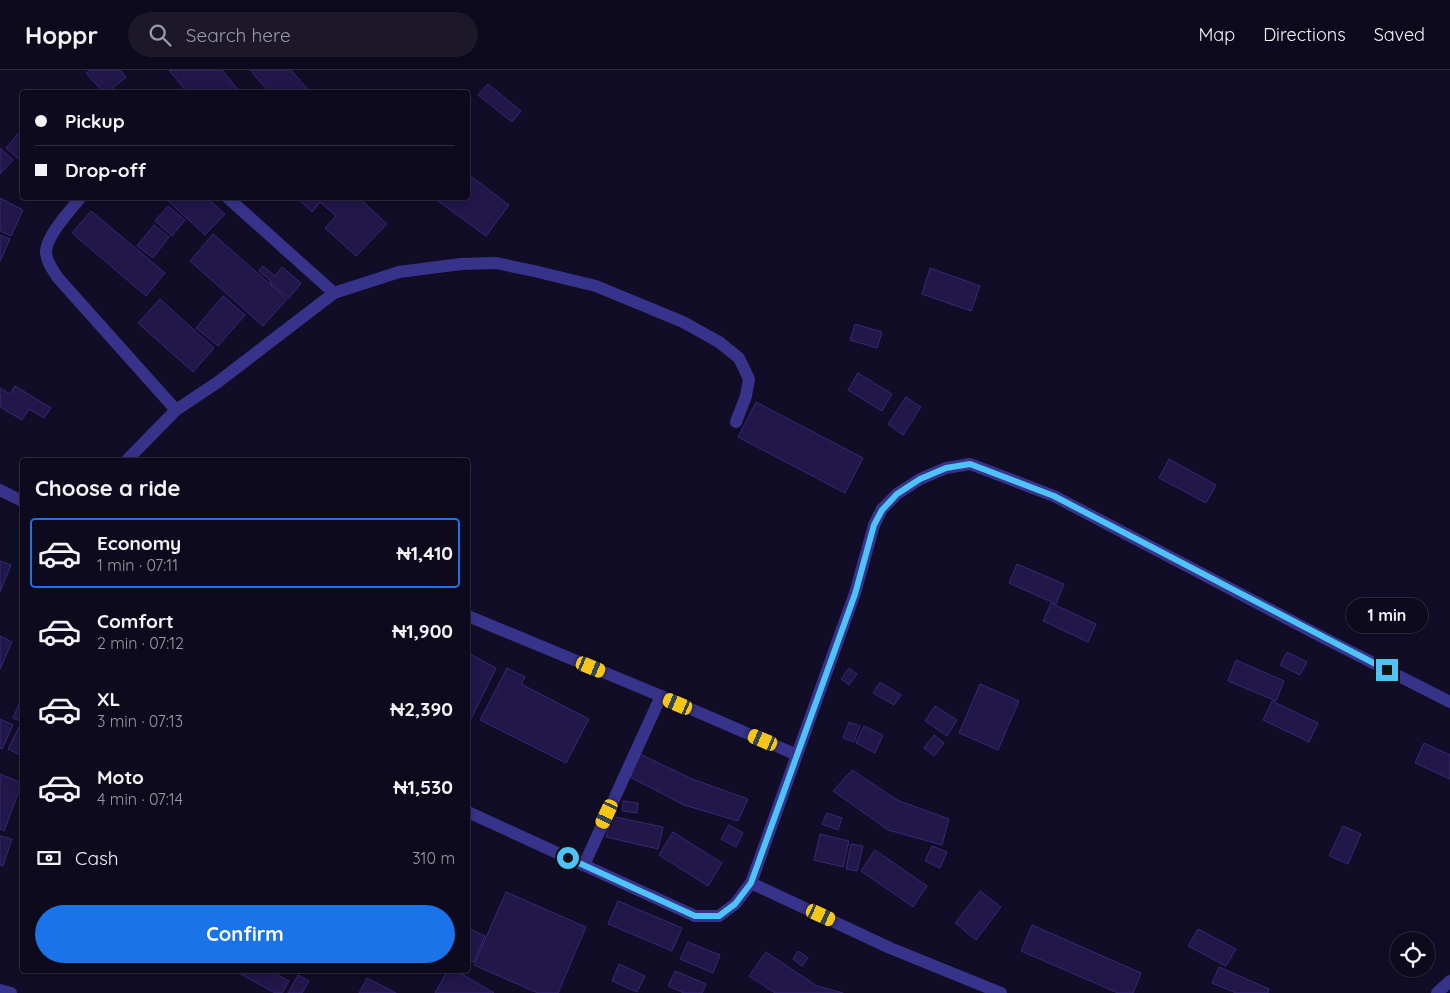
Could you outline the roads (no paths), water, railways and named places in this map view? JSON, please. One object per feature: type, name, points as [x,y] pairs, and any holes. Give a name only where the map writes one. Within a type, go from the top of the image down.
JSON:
[{"type":"street","points":[[79,200],[46,245],[46,255],[49,264],[58,278],[176,410]]},
{"type":"street","points":[[230,200],[334,293]]},
{"type":"street","points":[[129,458],[176,410],[218,382],[334,293],[399,272],[461,264],[496,263],[596,286],[683,322],[718,342],[739,358],[749,378],[746,396],[736,422]]},
{"type":"street","points":[[470,813],[695,916],[719,916],[735,904],[751,883],[855,594],[874,525],[882,510],[897,494],[920,479],[946,468],[970,464],[1054,496],[1450,702]]},
{"type":"street","points":[[0,490],[20,500]]},
{"type":"street","points":[[470,617],[797,755]]},
{"type":"street","points":[[584,865],[661,696]]},
{"type":"street","points":[[751,883],[890,948],[1001,993]]},
{"type":"street","points":[[1437,993],[1450,981]]},
{"type":"street","points":[[0,990],[11,993]]}]
